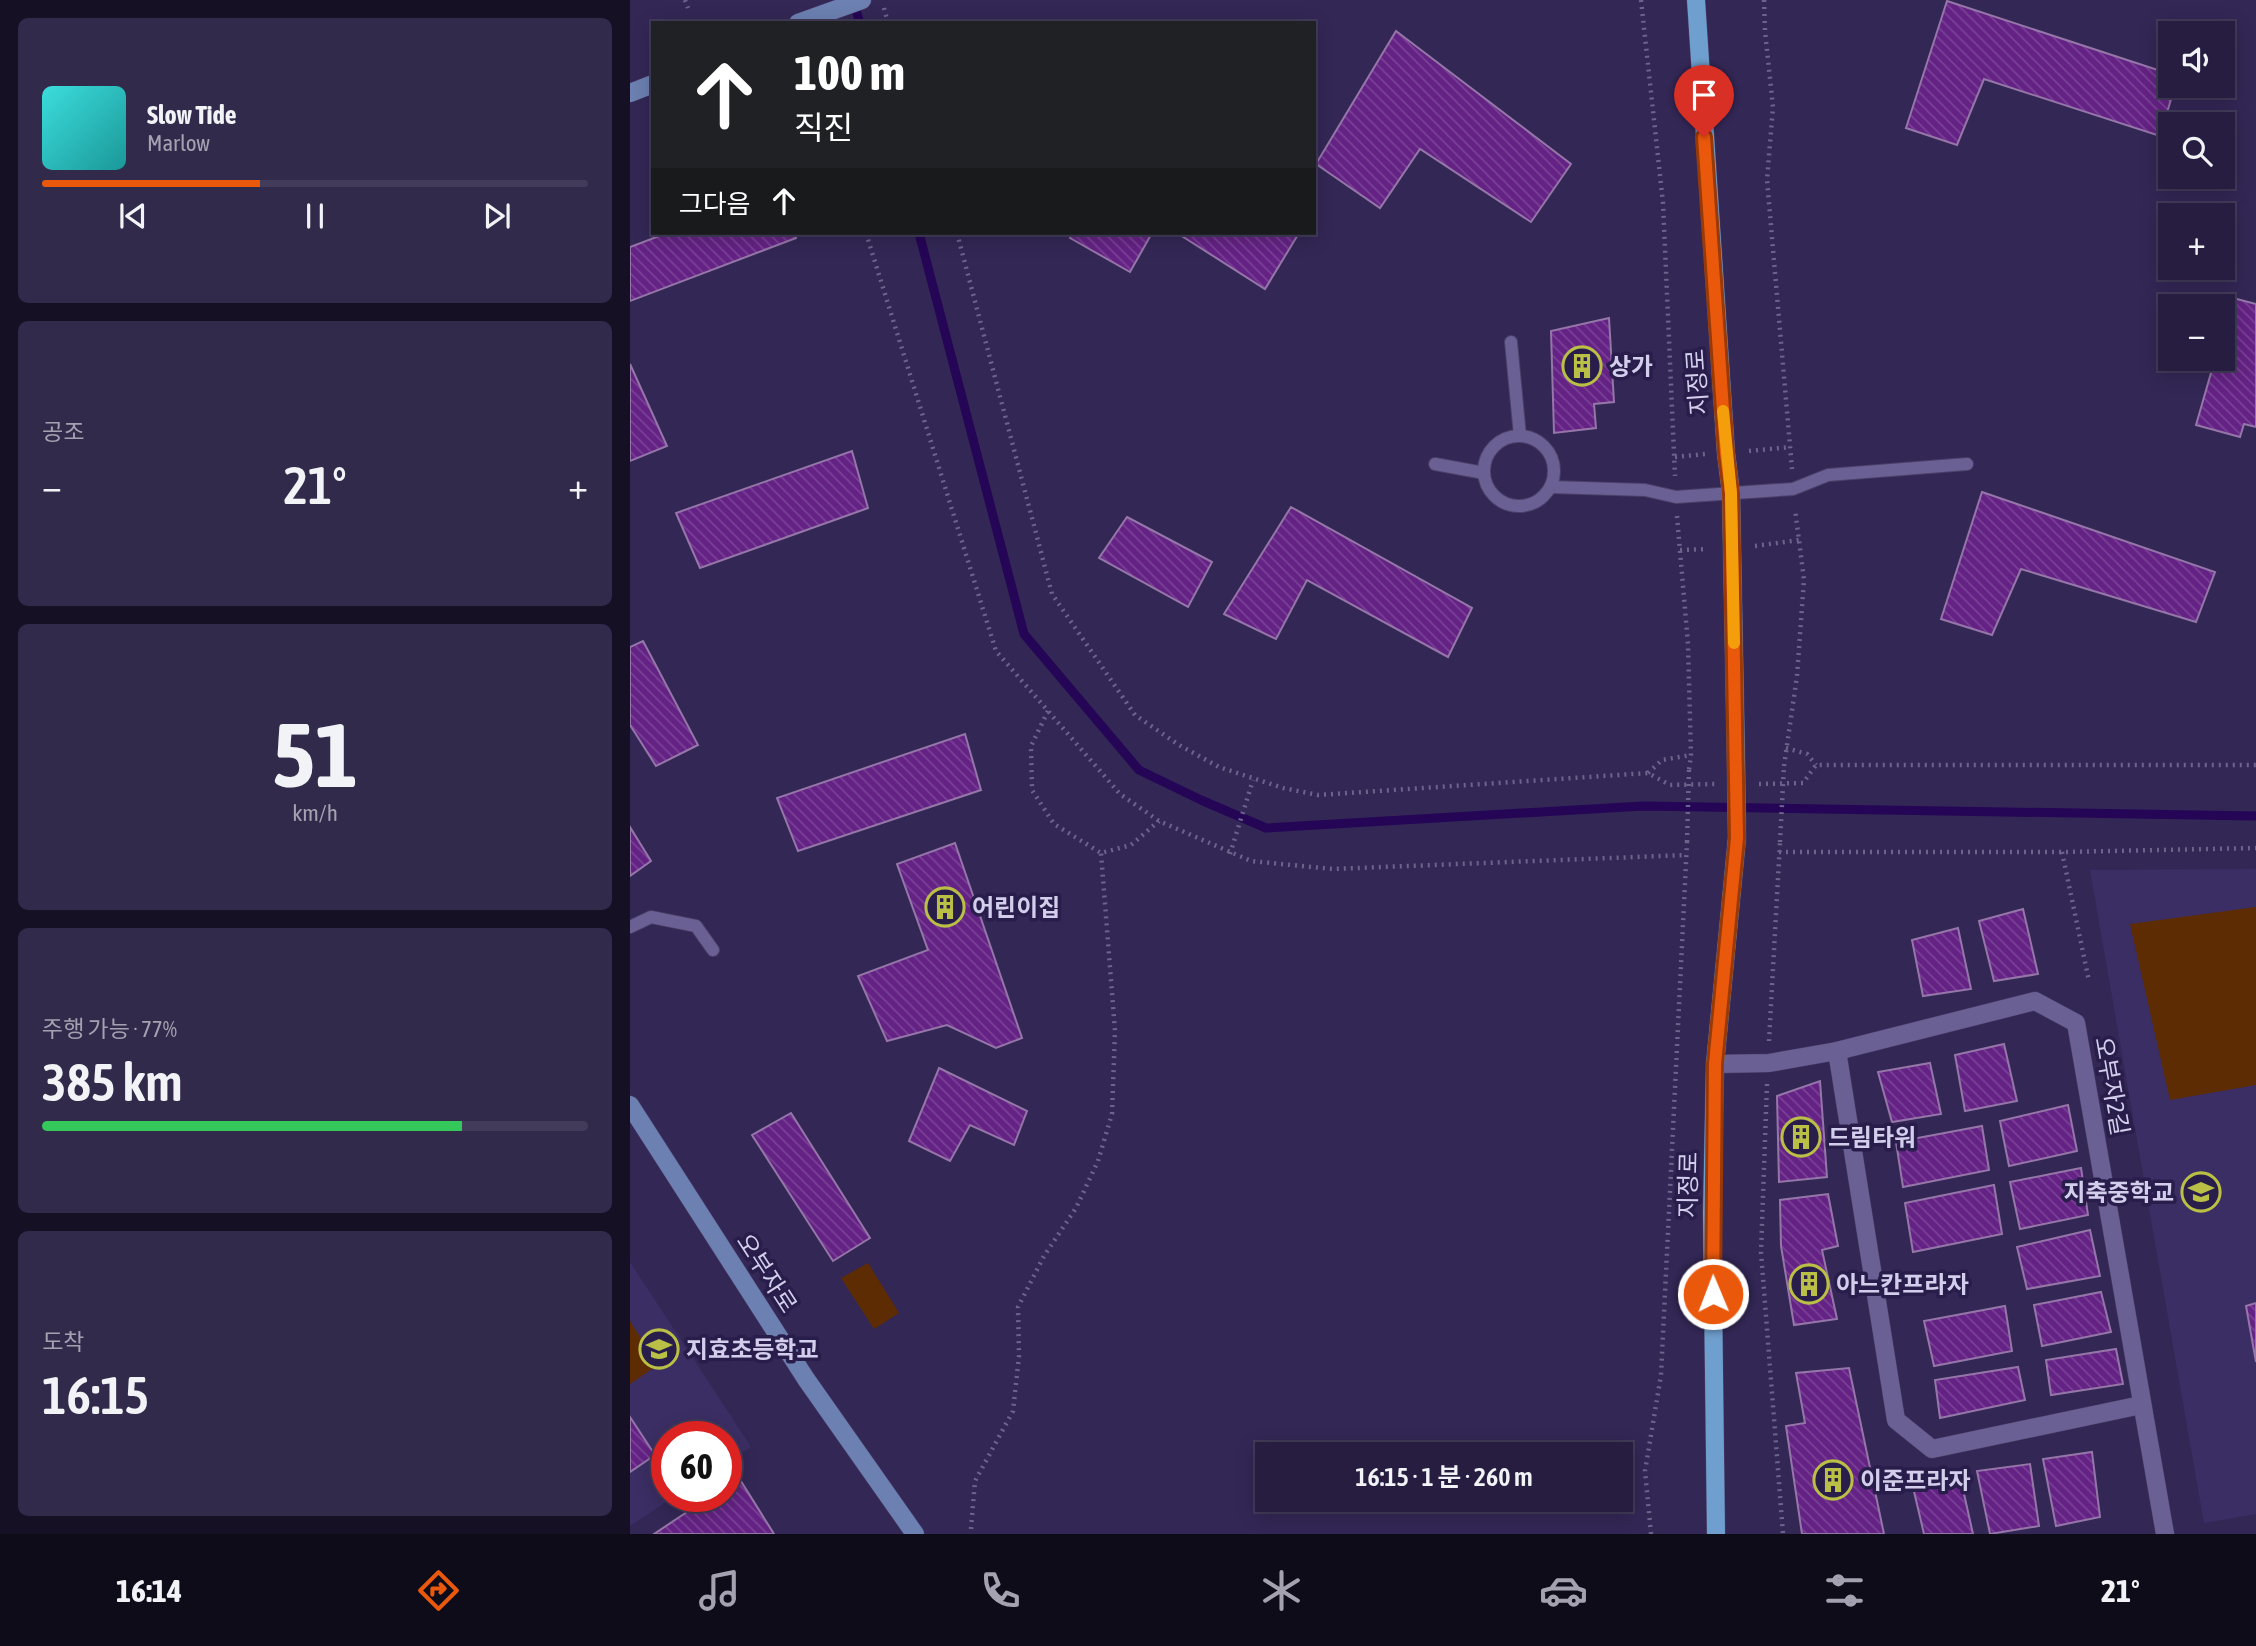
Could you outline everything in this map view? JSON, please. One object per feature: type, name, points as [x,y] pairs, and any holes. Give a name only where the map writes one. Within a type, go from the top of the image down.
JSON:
[{"type":"main road","points":[[802,21],[862,0]]},
{"type":"main road","name":"지정로","points":[[1696,0],[1726,453],[1731,493],[1736,761],[1737,838],[1715,1064],[1712,1213],[1716,1534]]},
{"type":"main road","points":[[630,93],[651,85]]},
{"type":"main road","name":"오부자로","points":[[630,1105],[806,1379],[915,1534]]},
{"type":"street","name":"오부자2길","points":[[1715,1064],[1769,1063],[1837,1051],[2035,1001],[2076,1023],[2165,1534]]},
{"type":"street","points":[[1837,1051],[1896,1420],[1932,1449],[2141,1405]]},
{"type":"lane","points":[[1511,342],[1520,436]]},
{"type":"lane","points":[[1520,436],[1532,438],[1542,444],[1555,464],[1551,487],[1535,503],[1524,507],[1501,502],[1492,495],[1486,485],[1484,473],[1485,461],[1498,443],[1509,437],[1520,436]]},
{"type":"lane","points":[[1435,464],[1484,473]]},
{"type":"lane","points":[[1551,487],[1645,490],[1676,497],[1793,489],[1828,475],[1967,464]]},
{"type":"lane","points":[[630,926],[652,917],[696,926],[713,950]]},
{"type":"path","points":[[685,0],[688,8]]},
{"type":"path","points":[[1641,0],[1663,202],[1675,457]]},
{"type":"path","points":[[1764,0],[1773,107],[1767,180],[1791,447]]},
{"type":"path","points":[[867,235],[996,651],[1120,794],[1159,821],[1251,861],[1332,869],[1686,855]]},
{"type":"path","points":[[958,235],[1052,594],[1135,715],[1179,745],[1219,767],[1283,788],[1318,795],[1648,773],[1670,785],[1723,784]]},
{"type":"path","points":[[1770,1028],[1784,765],[1797,676],[1804,580],[1799,540]]},
{"type":"path","points":[[1651,1534],[1646,1471],[1661,1376],[1691,755],[1689,644],[1679,550]]},
{"type":"path","points":[[1048,711],[1031,746],[1032,790],[1054,824],[1101,853],[1131,845],[1159,821]]},
{"type":"path","points":[[1786,748],[1807,754],[1816,765]]},
{"type":"path","points":[[1648,773],[1662,760],[1691,755]]},
{"type":"path","points":[[1816,765],[2256,765]]},
{"type":"path","points":[[1749,784],[1803,783],[1816,765]]},
{"type":"path","points":[[1230,854],[1252,779]]},
{"type":"path","points":[[1779,852],[2062,852],[2256,848]]},
{"type":"path","points":[[2062,852],[2089,981]]},
{"type":"path","points":[[971,1529],[975,1481],[1013,1411],[1019,1356],[1018,1307],[1044,1256],[1076,1208],[1098,1161],[1112,1114],[1115,1031],[1101,853]]},
{"type":"path","points":[[1766,1089],[1761,1252],[1783,1534]]},
{"type":"shaded area","name":"지축중학교","points":[[2256,869],[2256,1514],[2204,1523],[2090,870]]},
{"type":"shaded area","points":[[2256,907],[2256,1085],[2170,1100],[2130,924]]},
{"type":"shaded area","name":"지효초등학교","points":[[630,1262],[734,1421],[651,1421],[651,1512],[630,1526]]},
{"type":"shaded area","points":[[868,1263],[899,1313],[874,1329],[841,1278]]},
{"type":"shaded area","points":[[630,1321],[658,1365],[630,1384]]},
{"type":"shaded area","name":"지효초등학교","points":[[742,1433],[751,1447],[742,1453]]},
{"type":"building","points":[[1947,1],[2158,70],[2158,98],[2171,98],[2167,112],[2158,112],[2158,135],[1984,79],[1957,145],[1906,128]]},
{"type":"building","points":[[1396,31],[1571,164],[1531,222],[1420,149],[1380,208],[1316,164]]},
{"type":"building","points":[[662,235],[795,235],[796,238],[630,301],[630,247]]},
{"type":"building","points":[[1072,235],[1151,235],[1130,272],[1070,238]]},
{"type":"building","points":[[1180,235],[1298,235],[1265,289]]},
{"type":"building","points":[[2235,299],[2256,304],[2256,427],[2244,424],[2240,437],[2196,425],[2212,371],[2235,371]]},
{"type":"building","name":"상가","points":[[1609,318],[1614,402],[1594,404],[1596,428],[1554,433],[1551,331]]},
{"type":"building","points":[[630,364],[667,446],[630,461]]},
{"type":"building","points":[[852,451],[868,508],[700,568],[676,513]]},
{"type":"building","points":[[1982,492],[2215,572],[2196,622],[2021,569],[1992,635],[1941,619]]},
{"type":"building","points":[[1291,507],[1472,608],[1448,657],[1307,580],[1276,639],[1224,614]]},
{"type":"building","points":[[1127,517],[1212,562],[1188,607],[1099,558]]},
{"type":"building","points":[[643,641],[698,745],[656,766],[630,725],[630,647]]},
{"type":"building","points":[[965,734],[981,790],[798,851],[777,798]]},
{"type":"building","points":[[630,827],[651,861],[630,876]]},
{"type":"building","name":"어린이집","points":[[955,843],[1022,1038],[996,1048],[947,1025],[887,1041],[858,976],[928,950],[897,864]]},
{"type":"building","points":[[2023,909],[2038,974],[1994,981],[1979,921]]},
{"type":"building","points":[[1958,928],[1971,989],[1923,996],[1912,940]]},
{"type":"building","points":[[2004,1044],[2017,1101],[1965,1111],[1955,1055]]},
{"type":"building","points":[[1930,1063],[1941,1114],[1892,1122],[1878,1072]]},
{"type":"building","points":[[939,1068],[1027,1111],[1014,1145],[970,1125],[950,1161],[909,1141]]},
{"type":"building","name":"드림타워","points":[[1820,1081],[1827,1177],[1779,1182],[1777,1096]]},
{"type":"building","points":[[2068,1105],[2077,1151],[2009,1166],[2000,1121]]},
{"type":"building","points":[[791,1113],[870,1238],[833,1261],[752,1135]]},
{"type":"building","points":[[1982,1126],[1989,1170],[1903,1187],[1896,1142]]},
{"type":"building","points":[[2081,1168],[2088,1215],[2020,1229],[2010,1182]]},
{"type":"building","points":[[1994,1185],[2002,1234],[1913,1252],[1905,1203]]},
{"type":"building","name":"아느칸프라자","points":[[1828,1194],[1838,1246],[1822,1250],[1837,1319],[1794,1325],[1781,1246],[1780,1200]]},
{"type":"building","points":[[2090,1230],[2100,1276],[2027,1289],[2017,1247]]},
{"type":"building","points":[[2101,1292],[2111,1332],[2042,1346],[2034,1305]]},
{"type":"building","points":[[2256,1303],[2256,1362],[2246,1306]]},
{"type":"building","points":[[2005,1306],[2012,1351],[1934,1366],[1924,1321]]},
{"type":"building","points":[[2116,1349],[2123,1384],[2051,1395],[2046,1360]]},
{"type":"building","points":[[2018,1367],[2025,1400],[1940,1418],[1935,1380]]},
{"type":"building","name":"이준프라자","points":[[1849,1368],[1884,1534],[1802,1534],[1786,1426],[1805,1423],[1796,1373]]},
{"type":"building","points":[[630,1417],[651,1449],[651,1458],[630,1472]]},
{"type":"building","points":[[2092,1452],[2100,1517],[2056,1526],[2043,1459]]},
{"type":"building","points":[[2030,1464],[2039,1526],[1990,1534],[1977,1471]]},
{"type":"building","points":[[1960,1476],[1973,1534],[1924,1534],[1912,1483]]},
{"type":"building","points":[[742,1483],[774,1534],[654,1534],[687,1512],[742,1512]]},
{"type":"waterway","points":[[853,1],[859,21]]},
{"type":"waterway","points":[[920,235],[1024,634],[1139,770],[1201,800],[1266,828],[1643,806],[2256,816]]},
{"type":"slow traffic","points":[[1723,411],[1731,493],[1734,643]]},
{"type":"place","name":"상가","points":[[1582,366]]},
{"type":"place","name":"어린이집","points":[[945,907]]},
{"type":"place","name":"드림타워","points":[[1801,1137]]},
{"type":"place","name":"지축중학교","points":[[2201,1192]]},
{"type":"place","name":"아느칸프라자","points":[[1809,1284]]},
{"type":"place","name":"지효초등학교","points":[[659,1349]]},
{"type":"place","name":"이준프라자","points":[[1833,1480]]},
{"type":"route","points":[[1704,137],[1731,493],[1737,838],[1715,1064],[1713,1294]]}]
